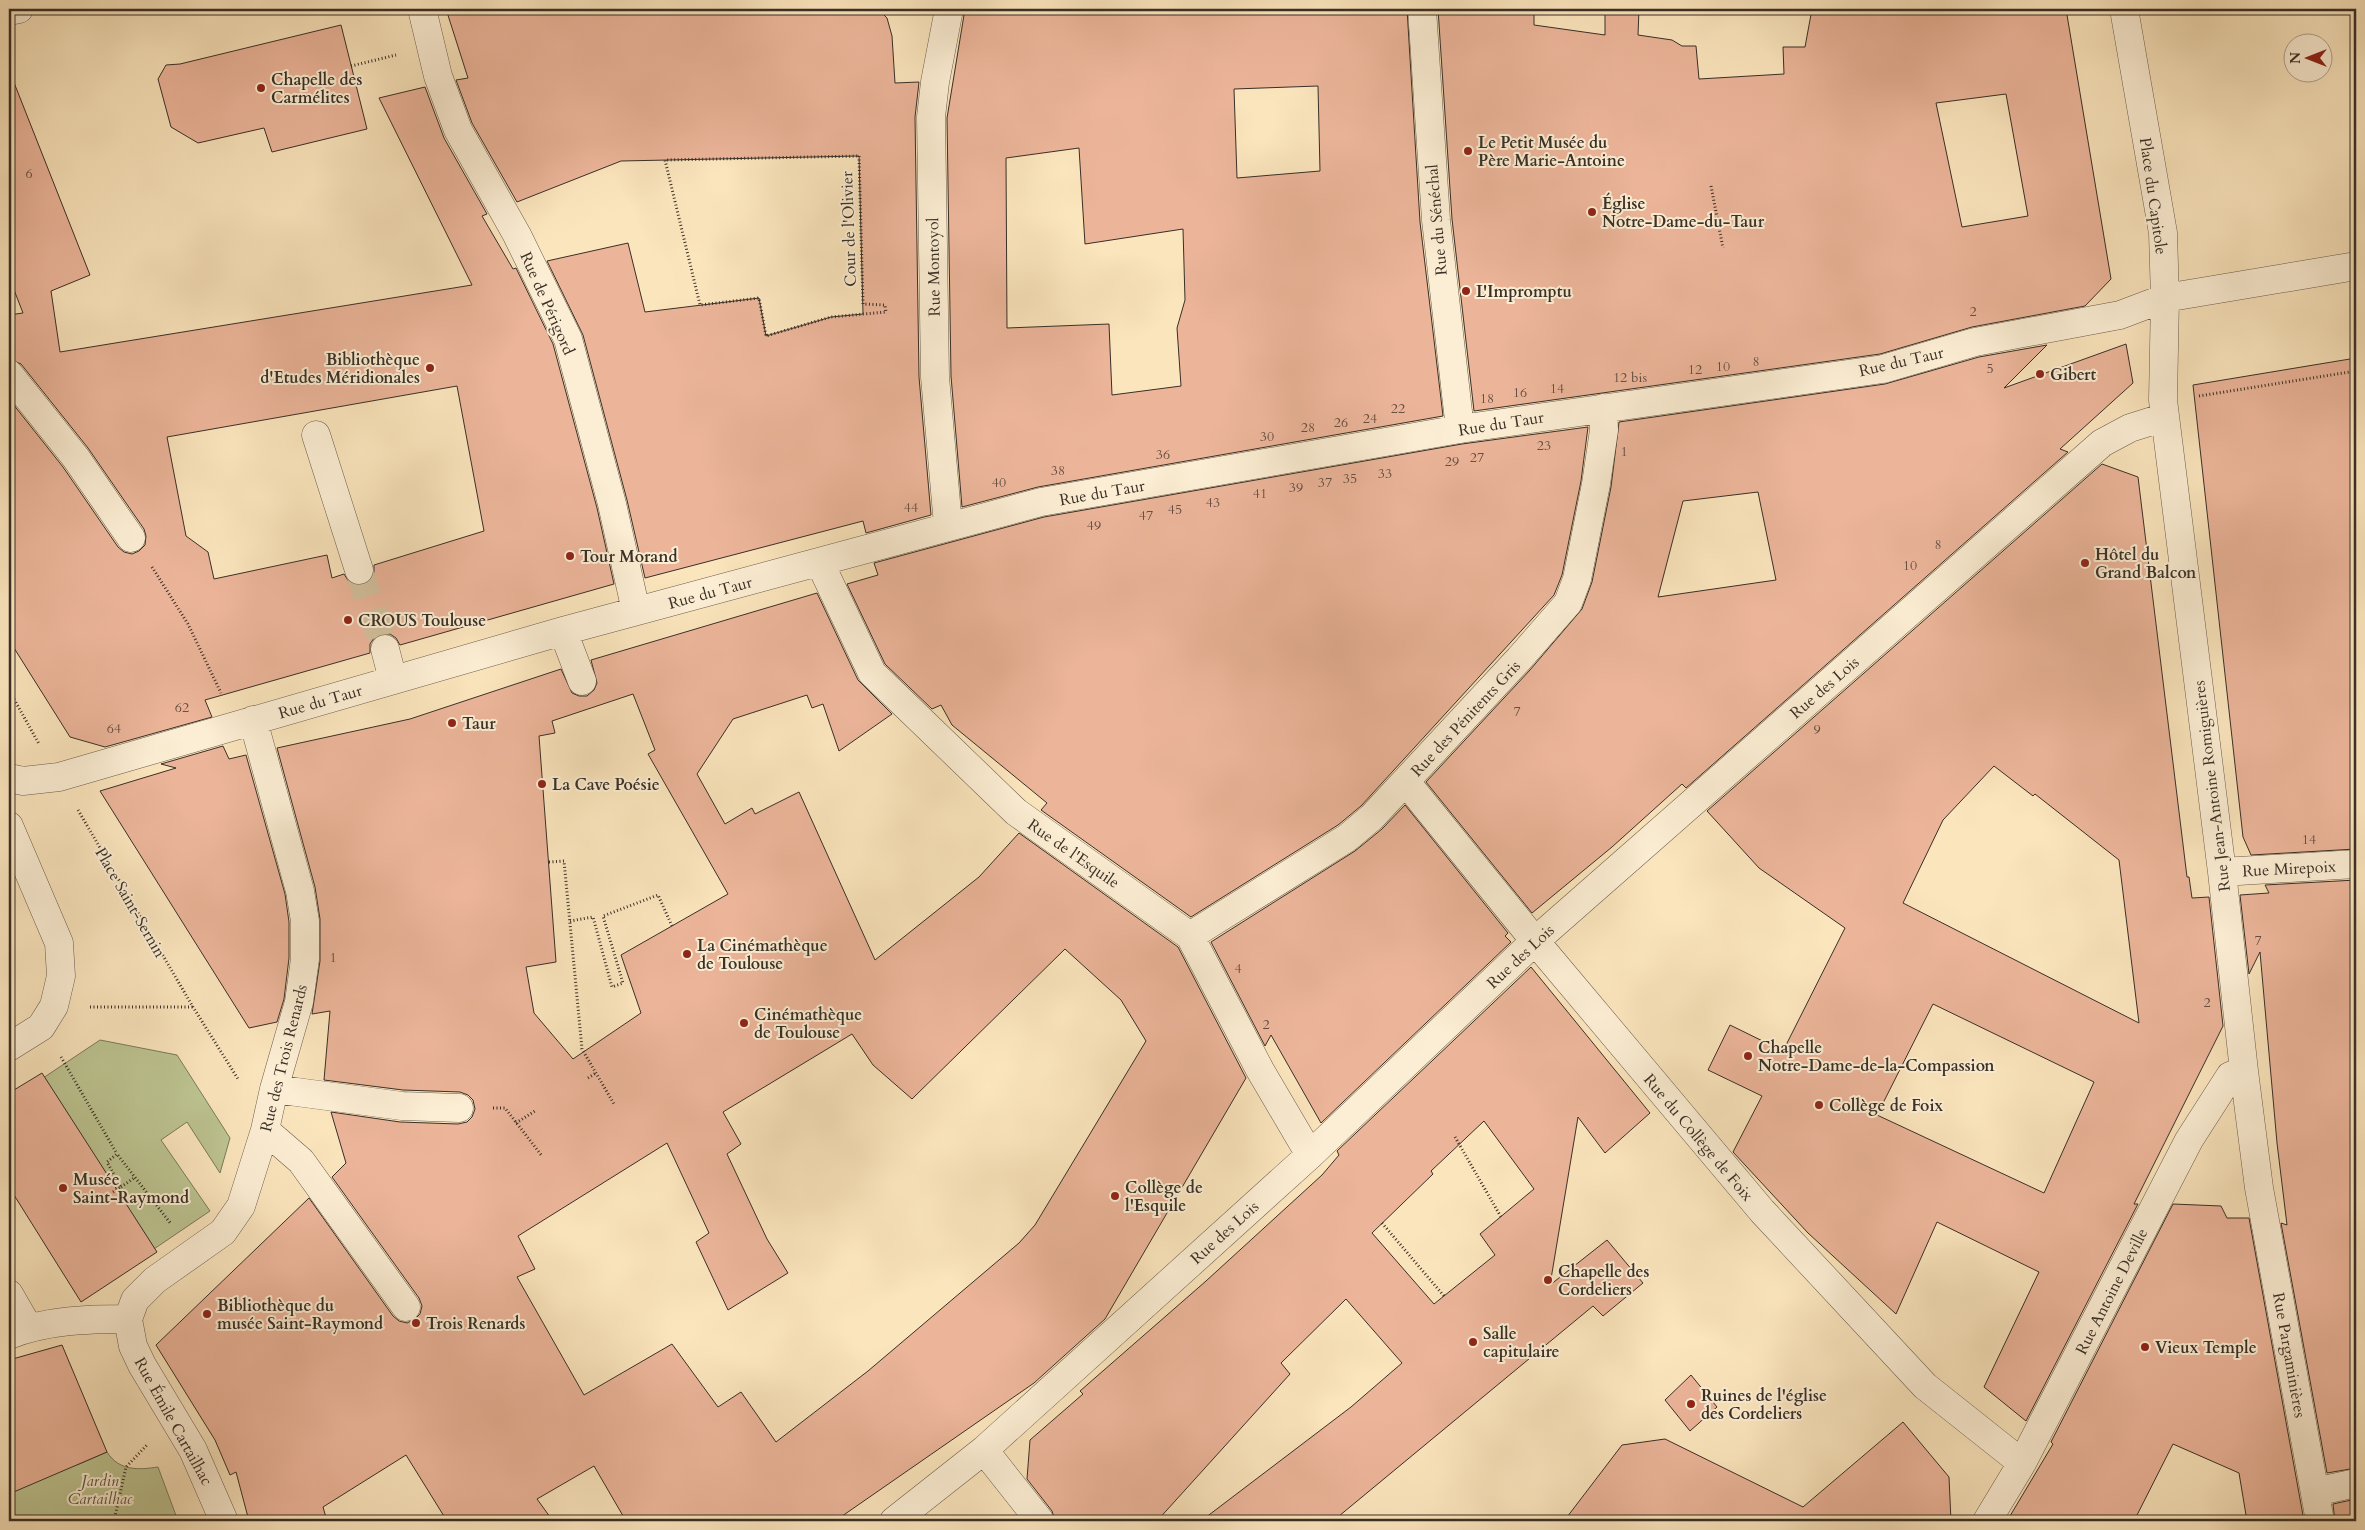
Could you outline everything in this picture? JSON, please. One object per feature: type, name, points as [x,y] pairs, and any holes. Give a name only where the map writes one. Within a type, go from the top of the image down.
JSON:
[{"type":"street","points":[[9,11],[19,9]]},
{"type":"street","name":"Rue de Périgord","points":[[422,9],[438,76],[458,130],[517,235],[568,339],[612,504],[636,611]]},
{"type":"street","name":"Rue Montoyol","points":[[948,525],[935,377],[931,117],[935,82],[949,9]]},
{"type":"street","name":"Rue du Sénéchal","points":[[1422,9],[1426,94],[1436,220],[1448,343],[1460,430]]},
{"type":"street","name":"Place du Capitole","points":[[2124,9],[2162,233],[2165,298],[2162,384]]},
{"type":"street","name":"Rue du Taur","points":[[9,778],[23,781],[58,777],[563,631],[820,563],[948,525],[1041,502],[1460,430],[1883,369],[1975,342],[2120,315],[2165,298],[2356,266]]},
{"type":"street","points":[[9,374],[76,458],[131,538]]},
{"type":"street","name":"Rue Jean-Antoine Romiguières","points":[[2162,384],[2259,1188]]},
{"type":"street","name":"Rue des Pénitents Gris","points":[[1190,936],[1347,838],[1406,782],[1519,659],[1568,602],[1577,579],[1596,484],[1604,430],[1603,408]]},
{"type":"street","name":"Rue des Lois","points":[[894,1521],[984,1450],[1310,1155],[1535,942],[2102,443],[2130,428],[2165,417]]},
{"type":"street","points":[[316,435],[360,570]]},
{"type":"street","name":"Rue de l'Esquile","points":[[820,563],[872,672],[1016,812],[1190,936],[1260,1070],[1310,1155]]},
{"type":"street","points":[[563,631],[582,681]]},
{"type":"street","points":[[385,649],[393,680]]},
{"type":"street","name":"Rue des Trois Renards","points":[[128,1319],[135,1300],[155,1280],[223,1232],[241,1206],[265,1130],[274,1089],[299,1002],[305,959],[305,921],[300,891],[253,720]]},
{"type":"street","name":"Rue du Collège de Foix","points":[[1406,782],[1535,942],[1762,1211],[1925,1386],[2022,1463]]},
{"type":"street","points":[[9,826],[58,942],[61,976],[48,1017],[9,1047]]},
{"type":"street","name":"Rue Mirepoix","points":[[2222,872],[2356,864]]},
{"type":"street","name":"Rue Antoine Deville","points":[[1987,1521],[2022,1463],[2189,1140],[2230,1076],[2244,1071]]},
{"type":"street","points":[[274,1089],[402,1106],[459,1108]]},
{"type":"street","points":[[265,1130],[301,1161],[406,1307]]},
{"type":"street","name":"Rue Pargaminières","points":[[2259,1188],[2320,1521]]},
{"type":"street","points":[[9,1294],[19,1331],[83,1320],[128,1319]]},
{"type":"street","name":"Rue Émile Cartailhac","points":[[128,1319],[133,1346],[142,1365],[193,1450],[224,1521]]},
{"type":"street","points":[[984,1450],[1040,1521]]},
{"type":"street","points":[[2315,1492],[2356,1483]]},
{"type":"path","points":[[351,66],[376,60]]},
{"type":"path","name":"Cour de l'Olivier","points":[[859,156],[863,304],[885,305],[886,312],[831,317],[766,336],[759,298],[700,305],[665,160],[859,156]]},
{"type":"path","points":[[1711,186],[1723,248]]},
{"type":"path","points":[[2195,397],[2356,371]]},
{"type":"path","points":[[131,538],[154,568],[188,624],[218,685]]},
{"type":"path","name":"Place Saint-Sernin","points":[[9,690],[58,777],[239,1082],[274,1089]]},
{"type":"path","points":[[549,862],[564,861],[582,1048],[614,1104]]},
{"type":"path","points":[[570,921],[593,917],[612,987],[623,983],[603,916],[658,895],[672,926]]},
{"type":"path","points":[[171,1225],[117,1154],[66,1063],[48,1017],[193,1007]]},
{"type":"path","points":[[588,1078],[596,1073]]},
{"type":"path","points":[[459,1108],[505,1108],[542,1156]]},
{"type":"path","points":[[516,1123],[536,1111]]},
{"type":"path","points":[[1455,1137],[1500,1217]]},
{"type":"path","points":[[117,1154],[107,1162],[121,1187]]},
{"type":"path","points":[[113,1192],[134,1178]]},
{"type":"path","points":[[1382,1223],[1444,1296]]},
{"type":"path","points":[[114,1521],[126,1467],[152,1441]]},
{"type":"green space","points":[[100,1040],[177,1055],[230,1138],[220,1173],[187,1122],[161,1140],[210,1211],[151,1251],[40,1080]]},
{"type":"green space","name":"Jardin Cartailhac","points":[[22,1395],[77,1465],[107,1452],[117,1463],[123,1466],[136,1469],[158,1467],[178,1521],[9,1521],[9,1400]]},
{"type":"building","points":[[446,9],[878,9],[887,18],[892,36],[895,83],[919,82],[915,117],[919,377],[931,515],[866,533],[863,521],[645,578],[627,500],[583,335],[547,261],[628,243],[645,312],[759,298],[766,336],[831,317],[863,314],[859,156],[621,161],[517,202],[472,123],[456,80],[468,78]]},
{"type":"building","points":[[965,9],[1407,9],[1420,222],[1443,416],[1038,487],[962,507],[951,376],[947,118]],"holes":[[[1318,86],[1320,171],[1237,178],[1234,89]],[[1079,148],[1085,244],[1183,229],[1185,300],[1177,328],[1181,386],[1112,395],[1109,324],[1007,328],[1006,158]]]},
{"type":"building","points":[[1438,9],[1534,9],[1534,25],[1605,35],[1605,9],[1639,9],[1638,35],[1672,40],[1682,46],[1696,46],[1699,79],[1784,74],[1783,47],[1805,47],[1812,9],[2066,9],[2111,279],[2085,306],[1972,327],[1880,354],[1474,411],[1452,219]],"holes":[[[2006,94],[2028,216],[1962,227],[1936,103]]]},
{"type":"building","name":"Chapelle des Carmélites","points":[[341,25],[367,129],[272,152],[264,128],[198,143],[171,127],[158,79],[166,65],[180,64]]},
{"type":"building","points":[[11,75],[90,275],[51,291],[60,352],[472,285],[379,98],[425,87],[444,138],[487,214],[482,216],[513,269],[516,268],[553,344],[597,508],[614,584],[400,645],[396,638],[390,634],[381,634],[374,638],[370,644],[370,653],[205,700],[212,717],[105,747],[70,737],[9,640],[9,399],[63,467],[118,547],[124,552],[132,554],[139,551],[145,545],[146,536],[144,529],[88,448],[21,364],[9,359],[9,315],[23,313],[9,277],[9,76]],"holes":[[[457,386],[484,531],[374,565],[374,573],[371,580],[363,585],[355,585],[349,582],[344,574],[332,578],[327,555],[214,579],[208,552],[186,536],[167,437]]]},
{"type":"building","points":[[2126,344],[2133,383],[2060,449],[2068,452],[1686,788],[1682,784],[1612,847],[1532,913],[1426,782],[1530,670],[1582,609],[1592,582],[1611,487],[1619,422],[1885,384],[1979,357],[2047,345],[2004,388]],"holes":[[[1758,492],[1776,580],[1658,597],[1683,501]]]},
{"type":"building","points":[[2356,358],[2356,635],[2352,698],[2356,698],[2356,849],[2251,855],[2243,837],[2193,385]]},
{"type":"building","points":[[1588,427],[1581,481],[1562,575],[1554,595],[1361,806],[1338,825],[1191,917],[1041,810],[1047,803],[952,725],[941,705],[932,709],[885,664],[847,584],[878,575],[874,563],[1044,517],[1462,444]]},
{"type":"building","points":[[2102,464],[2138,477],[2187,877],[2189,877],[2192,898],[2209,897],[2223,1026],[2134,1204],[2138,1204],[2026,1421],[1984,1387],[2039,1272],[1937,1222],[1896,1314],[1808,1233],[1733,1152],[1762,1096],[1708,1070],[1730,1025],[1783,1051],[1845,928],[1759,868],[1707,811]],"holes":[[[1994,766],[2033,796],[2035,794],[2119,860],[2139,1023],[1903,903],[1943,820]],[[1933,1004],[2094,1082],[2044,1193],[1877,1115]]]},
{"type":"building","points":[[817,593],[858,680],[892,714],[839,751],[823,704],[812,708],[807,695],[733,719],[697,774],[725,824],[752,808],[755,814],[799,792],[875,960],[979,877],[1019,833],[1178,947],[1246,1078],[1105,1319],[1034,1383],[835,1521],[626,1521],[594,1466],[537,1499],[553,1521],[447,1521],[406,1455],[323,1507],[327,1521],[249,1521],[236,1472],[230,1475],[215,1440],[156,1345],[309,1198],[393,1316],[399,1321],[407,1323],[415,1319],[420,1314],[422,1306],[419,1298],[332,1177],[346,1163],[331,1112],[400,1122],[458,1124],[467,1122],[472,1117],[475,1109],[473,1100],[468,1095],[460,1092],[403,1090],[324,1080],[330,1011],[312,1014],[320,961],[320,919],[315,887],[277,748],[410,719],[561,669],[572,693],[579,696],[587,696],[594,690],[597,683],[591,660]],"holes":[[[633,694],[655,750],[648,754],[728,894],[621,955],[641,1013],[573,1059],[534,1013],[526,967],[556,962],[539,736],[555,733],[552,721]],[[1065,949],[1121,1000],[1146,1041],[1035,1225],[1019,1243],[868,1371],[776,1442],[741,1392],[718,1407],[672,1344],[584,1395],[517,1277],[535,1269],[518,1236],[667,1143],[709,1233],[696,1242],[728,1310],[788,1273],[767,1239],[727,1154],[741,1144],[723,1112],[852,1034],[873,1065],[912,1099]]]},
{"type":"building","points":[[223,746],[229,759],[246,755],[285,894],[289,922],[289,958],[284,999],[277,1022],[249,1028],[100,791],[176,768],[161,764]]},
{"type":"building","points":[[1405,805],[1508,933],[1505,936],[1511,942],[1321,1123],[1271,1035],[1265,1046],[1211,942],[1355,851],[1382,829]]},
{"type":"building","points":[[2356,880],[2356,1468],[2327,1473],[2281,1223],[2287,1225],[2277,1143],[2260,952],[2249,974],[2240,895],[2269,893],[2265,885]]},
{"type":"building","points":[[1531,967],[1650,1113],[1605,1153],[1578,1117],[1550,1285],[1607,1240],[1643,1283],[1603,1316],[1593,1306],[1333,1521],[1201,1521],[1351,1407],[1402,1363],[1346,1299],[1281,1363],[1290,1374],[1157,1521],[1055,1521],[1052,1511],[1027,1479],[1030,1440],[1083,1394],[1080,1391],[1206,1281],[1322,1175],[1339,1155],[1337,1151]],"holes":[[[1484,1121],[1534,1189],[1480,1234],[1495,1255],[1434,1304],[1372,1233],[1433,1174],[1431,1171]]]},
{"type":"building","name":"Musée Saint-Raymond","points":[[42,1073],[157,1252],[81,1302],[9,1187],[9,1093]]},
{"type":"building","points":[[2173,1204],[2221,1206],[2227,1218],[2249,1218],[2304,1521],[2247,1521],[2239,1473],[2173,1444],[2134,1521],[2007,1521],[2053,1444],[2051,1442]]},
{"type":"building","points":[[62,1345],[107,1452],[9,1494],[9,1360]]},
{"type":"building","name":"Ruines de l'église des Cordeliers","points":[[1691,1375],[1717,1407],[1690,1431],[1665,1400]]},
{"type":"building","points":[[1903,1422],[1949,1477],[1951,1521],[1564,1521],[1622,1445],[1665,1439],[1803,1507]]},
{"type":"building","points":[[2356,1499],[2356,1521],[2335,1521],[2333,1504]]},
{"type":"tunnel","points":[[359,570],[385,649]]},
{"type":"place","name":"Chapelle des Carmélites","points":[[261,88]]},
{"type":"place","name":"Le Petit Musée du Père Marie-Antoine","points":[[1468,151]]},
{"type":"place","name":"Église Notre-Dame-du-Taur","points":[[1592,212]]},
{"type":"place","name":"L'Impromptu","points":[[1466,291]]},
{"type":"place","name":"Bibliothèque d'Etudes Méridionales","points":[[430,368]]},
{"type":"place","name":"Gibert","points":[[2040,374]]},
{"type":"place","name":"Tour Morand","points":[[570,556]]},
{"type":"place","name":"Hôtel du Grand Balcon","points":[[2085,563]]},
{"type":"place","name":"CROUS Toulouse","points":[[348,620]]},
{"type":"place","name":"Taur","points":[[452,723]]},
{"type":"place","name":"La Cave Poésie","points":[[542,784]]},
{"type":"place","name":"La Cinémathèque de Toulouse","points":[[687,954]]},
{"type":"place","name":"Cinémathèque de Toulouse","points":[[744,1023]]},
{"type":"place","name":"Chapelle Notre-Dame-de-la-Compassion","points":[[1748,1056]]},
{"type":"place","name":"Collège de Foix","points":[[1819,1105]]},
{"type":"place","name":"Musée Saint-Raymond","points":[[63,1188]]},
{"type":"place","name":"Collège de l'Esquile","points":[[1115,1196]]},
{"type":"place","name":"Chapelle des Cordeliers","points":[[1548,1280]]},
{"type":"place","name":"Bibliothèque du musée Saint-Raymond","points":[[207,1314]]},
{"type":"place","name":"Trois Renards","points":[[416,1323]]},
{"type":"place","name":"Salle capitulaire","points":[[1473,1342]]},
{"type":"place","name":"Vieux Temple","points":[[2145,1347]]},
{"type":"place","name":"Ruines de l'église des Cordeliers","points":[[1691,1404]]}]
